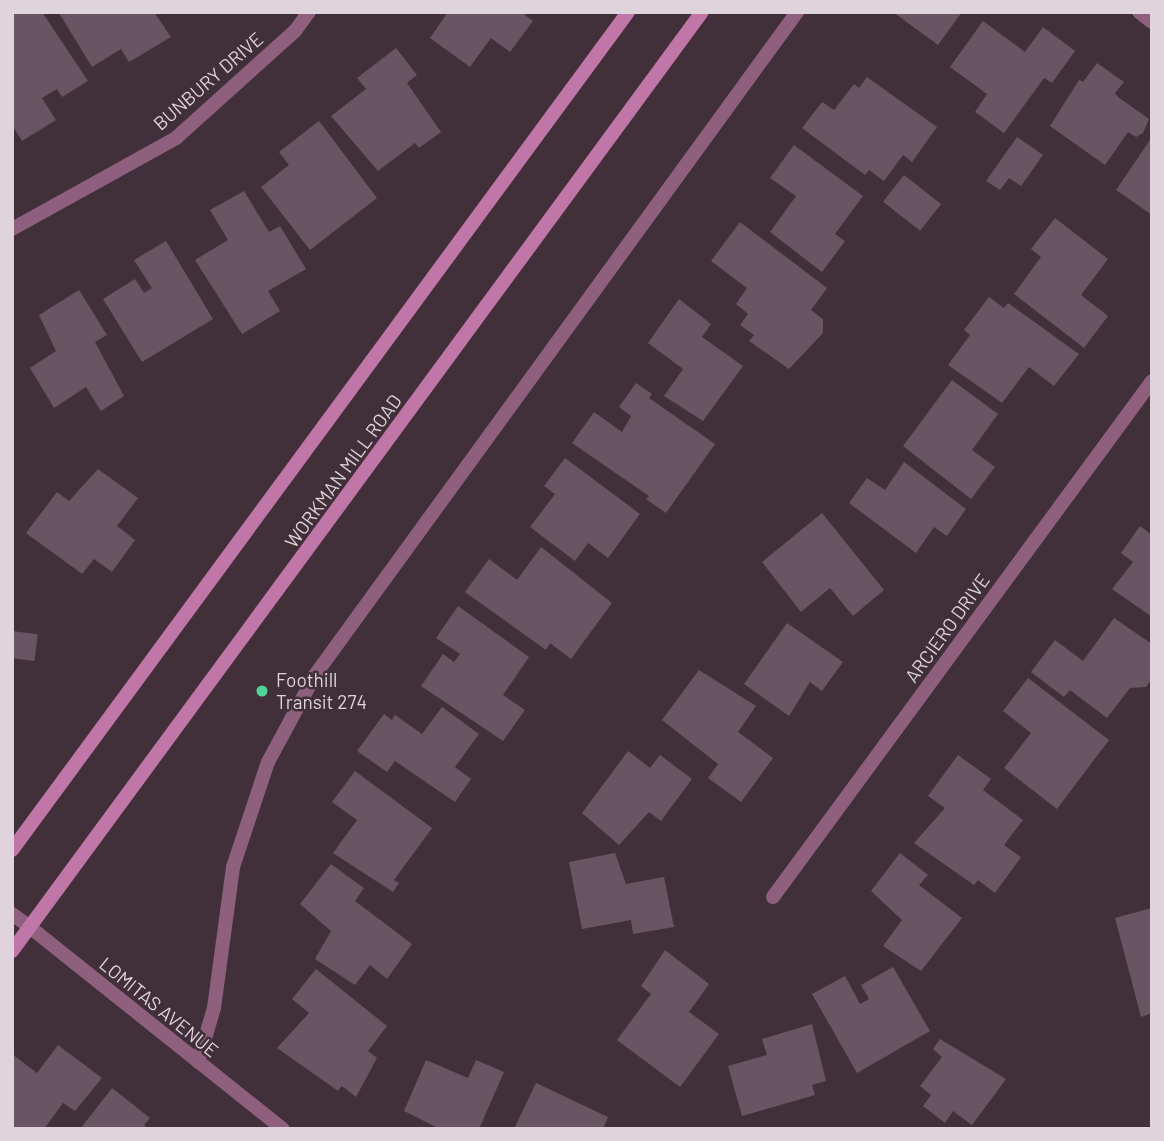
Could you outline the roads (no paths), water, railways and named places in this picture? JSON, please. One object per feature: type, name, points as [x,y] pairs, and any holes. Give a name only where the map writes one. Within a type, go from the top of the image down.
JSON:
[{"type":"main road","points":[[12,850],[628,12]]},
{"type":"main road","name":"WORKMAN MILL ROAD","points":[[12,951],[702,12]]},
{"type":"street","name":"BUNBURY DRIVE","points":[[12,229],[176,138],[295,31],[309,12]]},
{"type":"street","points":[[198,1062],[214,1008],[233,867],[268,762],[315,675],[797,12]]},
{"type":"street","points":[[1139,12],[1152,22]]},
{"type":"street","name":"ARCIERO DRIVE","points":[[773,897],[1152,381]]},
{"type":"street","name":"LOMITAS AVENUE","points":[[12,914],[283,1129]]},
{"type":"place","name":"Foothill Transit 274","points":[[262,691]]}]
